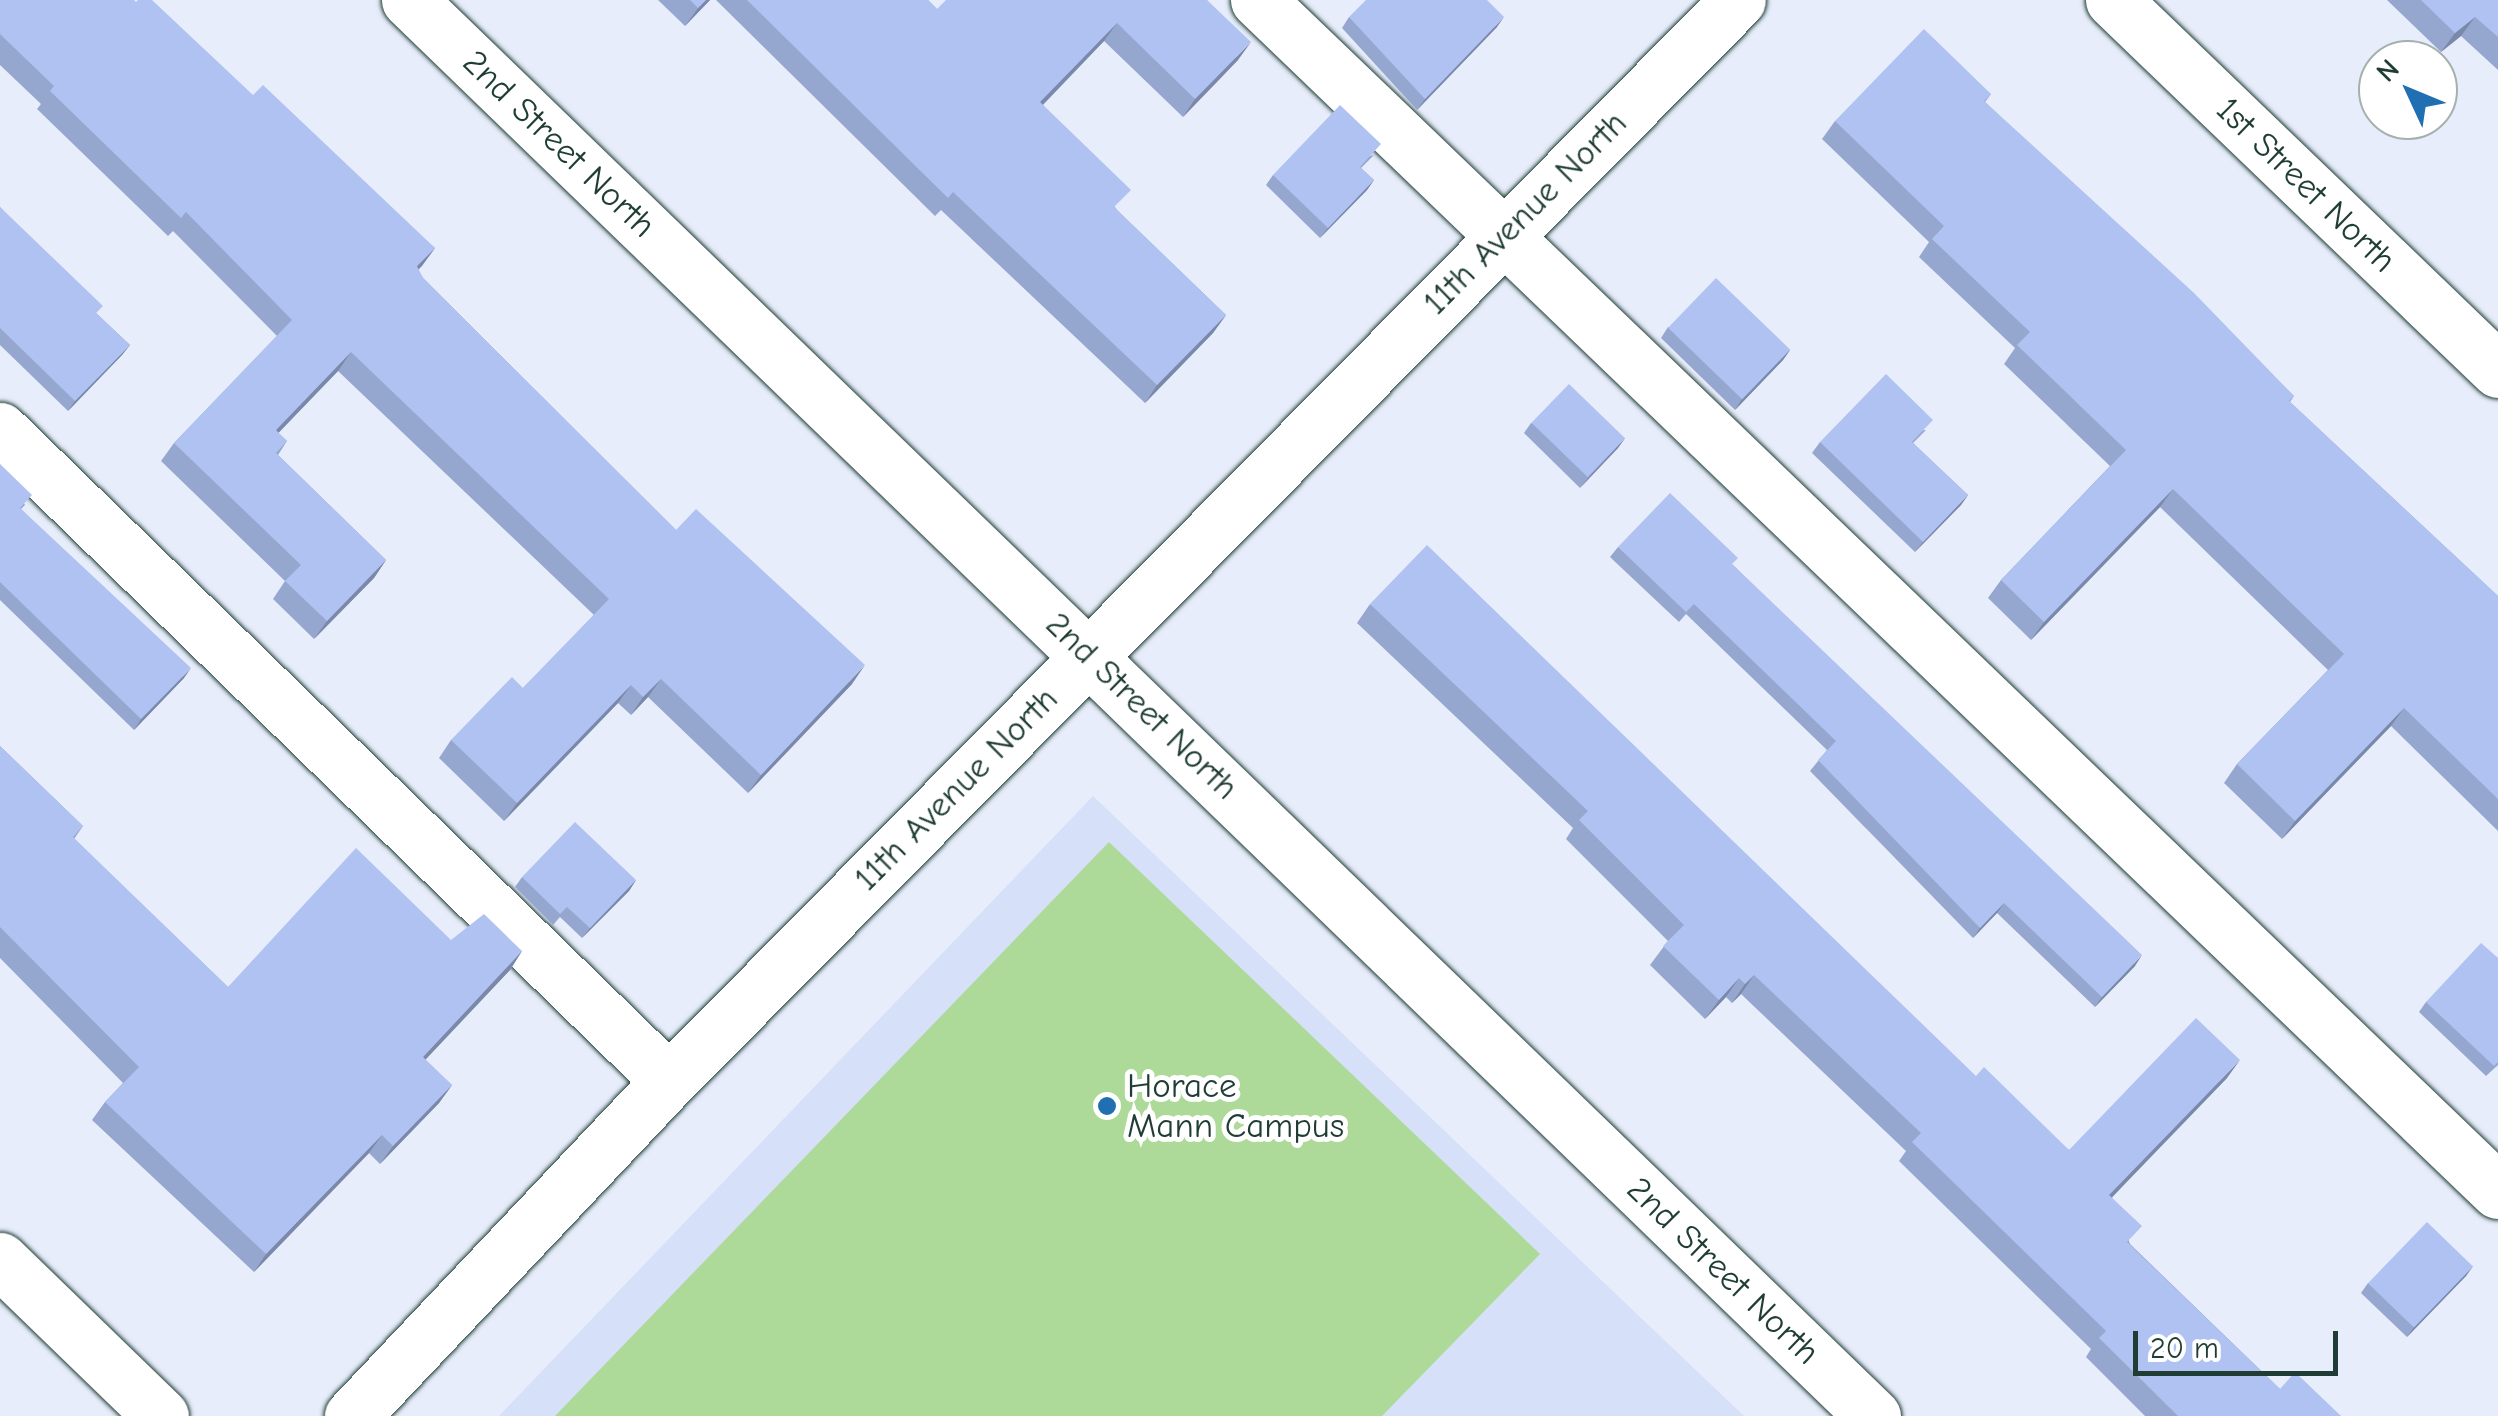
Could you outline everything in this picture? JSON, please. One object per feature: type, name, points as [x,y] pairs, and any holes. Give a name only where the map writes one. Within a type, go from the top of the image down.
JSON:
[{"type":"street","name":"2nd Street North","points":[[408,0],[1090,655],[1872,1416]]},
{"type":"street","points":[[1258,0],[2498,1191]]},
{"type":"street","name":"11th Avenue North","points":[[352,1416],[670,1081],[1738,0]]},
{"type":"street","name":"1st Street North","points":[[2113,0],[2498,370]]},
{"type":"street","points":[[0,430],[670,1081]]},
{"type":"street","points":[[0,1260],[161,1416]]},
{"type":"shaded area","name":"Horace Mann Campus","points":[[1093,796],[1744,1416],[499,1416]]},
{"type":"green space","name":"Horace Mann Campus","points":[[1109,842],[1540,1254],[1382,1416],[555,1416]]},
{"type":"building","points":[[0,0],[152,0],[253,95],[263,85],[435,248],[417,266],[423,278],[676,530],[696,509],[865,665],[761,775],[661,679],[643,697],[631,685],[517,803],[451,740],[512,677],[523,688],[609,599],[351,352],[276,430],[287,441],[276,453],[386,560],[327,621],[285,581],[301,565],[174,443],[292,320],[186,212],[181,218],[50,91],[54,86],[0,34]]},
{"type":"building","points":[[690,0],[706,0],[698,8]]},
{"type":"building","points":[[747,0],[928,0],[937,9],[946,0],[1207,0],[1251,42],[1195,99],[1117,23],[1040,102],[1131,190],[1114,207],[1226,315],[1157,385],[953,192],[948,198]]},
{"type":"building","points":[[1366,0],[1487,0],[1504,17],[1425,99],[1349,17]]},
{"type":"building","points":[[2421,0],[2498,0],[2498,37],[2475,17],[2455,33]]},
{"type":"building","points":[[1924,29],[1991,94],[1984,101],[2194,293],[2294,396],[2289,401],[2498,596],[2498,799],[2404,708],[2295,821],[2237,764],[2344,654],[2173,489],[2044,622],[2001,580],[2126,450],[2017,345],[2030,332],[1932,239],[1944,226],[1835,121]]},
{"type":"building","points":[[1340,105],[1381,144],[1360,167],[1374,180],[1328,228],[1273,175]]},
{"type":"building","points":[[0,207],[103,306],[96,313],[130,345],[75,401],[0,328]]},
{"type":"building","points":[[1716,278],[1790,350],[1742,399],[1668,328]]},
{"type":"building","points":[[1886,374],[1933,420],[1912,442],[1968,495],[1923,542],[1820,442]]},
{"type":"building","points":[[1569,384],[1625,438],[1588,477],[1531,423]]},
{"type":"building","points":[[0,464],[32,495],[20,508],[191,668],[141,719],[0,582]]},
{"type":"building","points":[[1670,493],[1738,558],[1732,564],[2142,955],[2102,997],[2004,903],[1980,928],[1818,760],[1836,741],[1694,604],[1686,612],[1618,547]]},
{"type":"building","points":[[1427,545],[1976,1076],[1984,1067],[2069,1150],[2196,1018],[2240,1060],[2109,1195],[2142,1226],[2127,1242],[2280,1389],[2295,1372],[2341,1416],[2178,1416],[2099,1338],[2106,1331],[1912,1142],[1921,1133],[1754,975],[1745,984],[1739,978],[1719,1000],[1663,946],[1684,925],[1579,820],[1588,811],[1370,604]]},
{"type":"building","points":[[0,746],[83,826],[73,837],[228,987],[356,848],[451,940],[484,914],[522,951],[423,1057],[452,1085],[393,1146],[382,1135],[266,1254],[105,1102],[139,1067],[0,927]]},
{"type":"building","points":[[575,822],[636,880],[590,928],[567,907],[560,914],[522,877]]},
{"type":"building","points":[[2481,943],[2498,958],[2498,1062],[2494,1066],[2426,1002]]},
{"type":"building","points":[[2427,1222],[2473,1266],[2414,1328],[2368,1283]]},
{"type":"place","name":"Horace Mann Campus","points":[[1107,1106]]}]
